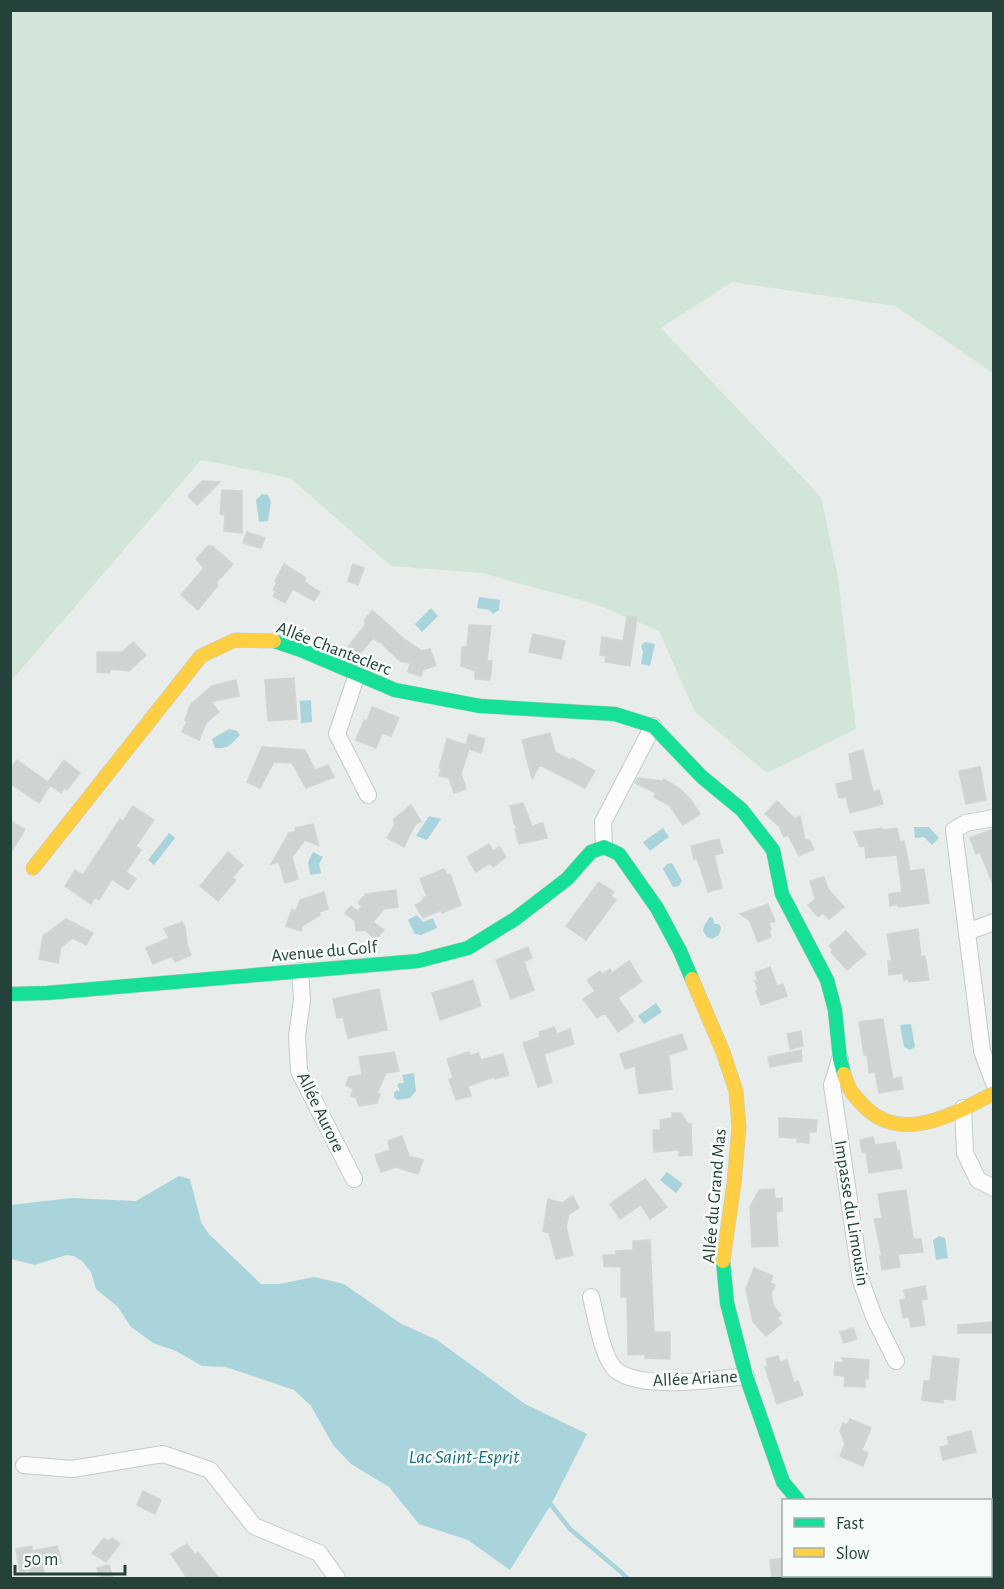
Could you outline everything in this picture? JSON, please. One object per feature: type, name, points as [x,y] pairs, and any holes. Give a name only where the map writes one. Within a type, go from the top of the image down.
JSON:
[{"type":"street","name":"Allée Chanteclerc","points":[[33,868],[201,656],[235,640],[272,640],[395,690],[480,706],[615,714],[653,726]]},
{"type":"street","points":[[357,674],[337,734],[368,795]]},
{"type":"street","points":[[604,847],[603,822],[653,726],[702,777],[742,810],[773,850],[782,894],[827,980],[835,1010],[840,1059],[850,1092],[874,1115],[905,1126],[928,1123],[993,1093]]},
{"type":"street","points":[[993,818],[966,823],[954,830],[982,1052],[993,1083]]},
{"type":"street","name":"Avenue du Golf","points":[[10,994],[58,992],[418,961],[468,948],[515,919],[567,879],[591,852],[604,847]]},
{"type":"street","name":"Allée du Grand Mas","points":[[604,847],[619,854],[657,908],[680,951],[723,1052],[736,1091],[739,1127],[734,1184],[723,1258],[727,1303],[746,1376],[783,1482],[797,1499]]},
{"type":"street","points":[[967,932],[993,921]]},
{"type":"street","name":"Allée Aurore","points":[[300,971],[302,1000],[297,1036],[299,1071],[354,1179]]},
{"type":"street","name":"Impasse du Limousin","points":[[840,1059],[832,1085],[861,1281],[874,1317],[896,1361]]},
{"type":"street","points":[[963,1108],[964,1153],[978,1180],[993,1188]]},
{"type":"street","name":"Allée Ariane","points":[[591,1297],[603,1349],[616,1371],[640,1381],[709,1381],[746,1376]]},
{"type":"street","points":[[24,1465],[72,1469],[163,1454],[210,1470],[254,1526],[319,1553],[337,1578]]},
{"type":"green space","points":[[11,11],[993,11],[993,373],[895,306],[732,282],[661,328],[821,497],[838,577],[856,729],[767,773],[695,712],[659,631],[595,604],[482,573],[391,566],[290,478],[201,460],[11,681]]},
{"type":"water","points":[[262,494],[268,495],[271,502],[268,521],[259,522],[256,500]]},
{"type":"water","points":[[479,597],[500,600],[499,610],[493,614],[489,610],[477,608]]},
{"type":"water","points":[[431,608],[438,616],[422,632],[415,624]]},
{"type":"water","points":[[645,642],[655,644],[650,666],[641,664],[643,652],[641,646]]},
{"type":"water","points":[[311,700],[312,722],[301,723],[300,701]]},
{"type":"water","points":[[229,729],[237,731],[240,735],[227,747],[215,748],[212,739]]},
{"type":"water","points":[[429,816],[441,819],[427,840],[416,836]]},
{"type":"water","points":[[914,827],[929,827],[939,838],[932,845],[924,837],[915,838]]},
{"type":"water","points":[[663,828],[669,837],[650,851],[643,842]]},
{"type":"water","points":[[169,833],[175,838],[154,865],[148,860]]},
{"type":"water","points":[[313,852],[323,857],[319,864],[321,873],[310,875],[308,862]]},
{"type":"water","points":[[672,863],[682,881],[679,886],[673,887],[663,869],[667,864]]},
{"type":"water","points":[[417,915],[423,922],[433,918],[437,928],[421,935],[415,934],[408,920]]},
{"type":"water","points":[[710,917],[713,918],[714,924],[719,924],[721,928],[719,935],[712,939],[707,937],[703,931]]},
{"type":"water","points":[[656,1003],[662,1012],[644,1024],[638,1016]]},
{"type":"water","points":[[911,1024],[915,1047],[910,1050],[904,1047],[900,1025]]},
{"type":"water","points":[[414,1073],[416,1091],[410,1098],[398,1100],[394,1097],[394,1092],[400,1090],[397,1086],[399,1083],[404,1083],[402,1075]]},
{"type":"water","points":[[667,1172],[683,1184],[676,1193],[660,1180]]},
{"type":"water","name":"Lac Saint-Esprit","points":[[179,1176],[190,1179],[201,1222],[209,1234],[261,1284],[279,1284],[314,1277],[344,1284],[400,1323],[437,1340],[525,1404],[587,1434],[552,1503],[510,1570],[468,1540],[419,1524],[389,1487],[351,1464],[333,1445],[311,1406],[294,1390],[226,1367],[202,1366],[176,1351],[153,1343],[131,1327],[118,1307],[96,1289],[91,1272],[82,1261],[74,1256],[66,1255],[35,1265],[11,1259],[11,1205],[71,1198],[136,1201]]},
{"type":"water","points":[[939,1236],[945,1238],[948,1258],[936,1260],[933,1240]]},
{"type":"building","points":[[202,481],[220,482],[197,505],[188,496]]},
{"type":"building","points":[[222,490],[242,491],[242,533],[224,531],[225,515],[220,514]]},
{"type":"building","points":[[247,532],[265,538],[261,548],[243,543]]},
{"type":"building","points":[[208,546],[212,546],[233,564],[216,583],[218,585],[198,610],[181,595],[204,568],[196,559]]},
{"type":"building","points":[[284,564],[306,578],[304,582],[320,592],[314,601],[293,589],[285,603],[273,596],[276,591],[273,590],[277,582],[275,581]]},
{"type":"building","points":[[353,564],[364,568],[358,585],[348,581]]},
{"type":"building","points":[[372,610],[404,639],[422,651],[430,649],[436,665],[423,670],[421,676],[408,672],[410,663],[400,661],[373,638],[358,656],[348,647],[366,624],[364,621]]},
{"type":"building","points":[[627,616],[637,617],[630,666],[605,662],[606,656],[600,655],[602,637],[623,641]]},
{"type":"building","points":[[469,625],[491,626],[487,661],[492,661],[490,680],[475,679],[475,671],[461,666],[462,647],[467,647]]},
{"type":"building","points":[[533,634],[565,641],[561,659],[529,652]]},
{"type":"building","points":[[133,642],[146,655],[129,671],[110,669],[110,673],[97,672],[97,652],[122,652]]},
{"type":"building","points":[[294,678],[297,719],[268,721],[265,680]]},
{"type":"building","points":[[236,680],[239,696],[211,702],[219,712],[206,723],[199,740],[182,732],[190,705],[212,686]]},
{"type":"building","points":[[372,707],[399,718],[391,736],[382,733],[376,748],[356,740]]},
{"type":"building","points":[[550,733],[555,752],[570,760],[572,758],[595,771],[585,788],[540,765],[532,779],[522,740]]},
{"type":"building","points":[[469,734],[485,739],[481,753],[469,749],[461,774],[466,789],[454,793],[449,778],[439,776],[441,769],[439,768],[447,739],[466,745]]},
{"type":"building","points":[[262,747],[305,750],[315,770],[328,765],[334,777],[306,788],[292,763],[274,762],[260,788],[247,782]]},
{"type":"building","points":[[863,750],[873,792],[879,790],[883,804],[850,813],[846,797],[839,798],[836,784],[853,780],[849,754]]},
{"type":"building","points":[[17,760],[48,782],[64,760],[80,773],[67,790],[64,788],[61,793],[50,785],[39,803],[10,783],[10,770]]},
{"type":"building","points":[[980,767],[986,800],[966,804],[959,771]]},
{"type":"building","points":[[638,778],[663,781],[664,779],[679,788],[700,814],[683,825],[670,806],[654,797],[656,793],[635,783]]},
{"type":"building","points":[[777,801],[795,819],[800,816],[805,840],[809,840],[814,849],[799,856],[788,835],[784,837],[779,826],[765,814]]},
{"type":"building","points":[[523,803],[532,826],[543,823],[547,838],[519,844],[510,806]]},
{"type":"building","points":[[411,805],[421,821],[415,825],[404,847],[387,838],[395,824],[393,820]]},
{"type":"building","points":[[133,806],[154,820],[136,846],[141,850],[126,872],[136,879],[128,890],[112,879],[99,900],[95,897],[91,904],[65,886],[75,870],[83,875],[120,819],[123,821]]},
{"type":"building","points":[[10,821],[25,829],[10,854]]},
{"type":"building","points":[[313,824],[319,846],[305,840],[292,857],[298,879],[285,883],[279,862],[271,864],[289,833],[296,831],[295,828]]},
{"type":"building","points":[[882,828],[883,830],[897,828],[900,842],[904,841],[910,871],[924,869],[929,903],[890,906],[889,894],[902,892],[897,855],[866,858],[865,846],[860,847],[854,832]]},
{"type":"building","points":[[993,829],[993,885],[980,852],[976,854],[970,838]]},
{"type":"building","points":[[719,839],[723,853],[714,855],[722,888],[708,892],[691,846]]},
{"type":"building","points":[[489,844],[493,851],[500,847],[506,857],[493,867],[490,863],[476,872],[467,857]]},
{"type":"building","points":[[228,852],[243,865],[232,878],[236,880],[218,901],[200,886]]},
{"type":"building","points":[[444,869],[447,875],[450,874],[461,905],[423,918],[415,905],[427,896],[420,879]]},
{"type":"building","points":[[824,877],[828,889],[844,907],[829,919],[823,913],[818,917],[808,905],[815,899],[810,881]]},
{"type":"building","points":[[599,882],[614,892],[611,896],[616,900],[586,940],[566,926]]},
{"type":"building","points":[[396,890],[398,907],[384,909],[373,922],[384,930],[376,940],[365,930],[356,931],[355,921],[345,913],[351,906],[358,911],[362,906],[358,903],[366,894]]},
{"type":"building","points":[[324,892],[328,909],[319,912],[320,915],[302,926],[301,931],[286,926],[292,909],[296,911],[300,900]]},
{"type":"building","points":[[768,904],[775,921],[769,923],[771,937],[758,942],[750,921],[740,914]]},
{"type":"building","points":[[66,919],[93,933],[86,945],[73,938],[61,947],[58,963],[39,959],[43,936]]},
{"type":"building","points":[[182,922],[191,955],[175,962],[172,956],[153,964],[146,948],[169,938],[164,929]]},
{"type":"building","points":[[918,929],[921,957],[925,956],[929,980],[909,982],[908,979],[904,980],[903,973],[889,975],[888,961],[892,961],[887,934]]},
{"type":"building","points":[[846,931],[866,954],[847,970],[831,952],[833,950],[829,946]]},
{"type":"building","points":[[528,947],[532,958],[524,962],[534,990],[511,999],[496,960]]},
{"type":"building","points":[[629,961],[642,981],[618,998],[634,1021],[618,1032],[605,1013],[597,1018],[583,999],[595,991],[587,980],[600,971],[602,974],[610,969],[612,973]]},
{"type":"building","points":[[770,967],[777,986],[783,984],[787,996],[761,1005],[756,991],[758,990],[755,981],[758,981],[755,973]]},
{"type":"building","points":[[473,980],[481,1006],[440,1020],[432,993]]},
{"type":"building","points":[[379,989],[387,1030],[348,1038],[343,1017],[337,1018],[333,999]]},
{"type":"building","points":[[883,1019],[893,1079],[901,1077],[903,1089],[879,1093],[875,1072],[869,1073],[859,1022]]},
{"type":"building","points":[[554,1027],[557,1034],[570,1029],[574,1044],[544,1054],[552,1082],[538,1087],[523,1043],[540,1037],[539,1032]]},
{"type":"building","points":[[801,1031],[803,1046],[790,1049],[787,1034]]},
{"type":"building","points":[[682,1034],[687,1049],[669,1055],[672,1089],[639,1094],[635,1066],[625,1069],[620,1054]]},
{"type":"building","points":[[801,1050],[802,1061],[770,1067],[768,1057]]},
{"type":"building","points":[[394,1052],[399,1071],[386,1073],[377,1093],[380,1094],[377,1103],[359,1106],[356,1098],[351,1096],[353,1089],[346,1085],[349,1077],[362,1075],[359,1057]]},
{"type":"building","points":[[469,1052],[470,1056],[478,1053],[481,1060],[503,1054],[509,1075],[495,1079],[494,1077],[468,1086],[471,1096],[456,1100],[449,1079],[453,1078],[447,1059]]},
{"type":"building","points":[[672,1113],[681,1113],[688,1124],[691,1124],[692,1155],[679,1156],[679,1150],[654,1152],[653,1130],[661,1130],[660,1120],[672,1118]]},
{"type":"building","points":[[779,1118],[817,1120],[816,1132],[809,1132],[809,1143],[797,1142],[797,1138],[779,1137]]},
{"type":"building","points":[[402,1136],[409,1156],[423,1160],[418,1174],[396,1167],[381,1172],[375,1155],[390,1150],[388,1141]]},
{"type":"building","points":[[873,1137],[875,1145],[895,1142],[902,1168],[869,1173],[866,1152],[862,1152],[860,1140]]},
{"type":"building","points":[[645,1179],[667,1207],[650,1219],[641,1205],[620,1219],[610,1204]]},
{"type":"building","points":[[774,1189],[775,1199],[782,1198],[782,1211],[776,1212],[778,1246],[752,1247],[750,1207],[759,1190]]},
{"type":"building","points":[[906,1190],[913,1239],[921,1239],[923,1252],[898,1254],[900,1267],[882,1270],[880,1256],[882,1256],[874,1219],[882,1218],[878,1194]]},
{"type":"building","points":[[573,1196],[579,1208],[569,1214],[566,1227],[573,1255],[556,1259],[549,1233],[543,1231],[548,1199],[562,1203]]},
{"type":"building","points":[[650,1240],[654,1332],[670,1332],[670,1359],[645,1358],[645,1354],[628,1355],[627,1297],[621,1297],[621,1267],[604,1266],[603,1255],[616,1255],[616,1251],[633,1250],[633,1241]]},
{"type":"building","points":[[754,1268],[773,1276],[770,1283],[775,1285],[771,1294],[774,1307],[781,1315],[777,1318],[782,1323],[766,1336],[753,1322],[746,1289]]},
{"type":"building","points":[[925,1286],[927,1299],[921,1300],[925,1325],[911,1327],[909,1317],[903,1318],[900,1300],[906,1299],[904,1290]]},
{"type":"building","points":[[993,1322],[993,1333],[958,1333],[958,1325]]},
{"type":"building","points":[[853,1328],[857,1339],[844,1343],[840,1332]]},
{"type":"building","points":[[778,1356],[780,1362],[787,1360],[794,1383],[798,1381],[803,1395],[777,1404],[765,1367],[768,1367],[766,1359]]},
{"type":"building","points":[[933,1356],[959,1359],[955,1400],[943,1399],[943,1403],[922,1400],[924,1381],[930,1381]]},
{"type":"building","points":[[842,1358],[869,1360],[865,1387],[844,1386],[845,1376],[834,1375],[835,1362],[844,1363]]},
{"type":"building","points":[[850,1419],[871,1428],[862,1450],[868,1453],[863,1466],[840,1456],[845,1444],[840,1431],[843,1423],[847,1425]]},
{"type":"building","points":[[971,1431],[976,1452],[943,1460],[940,1447],[949,1445],[947,1437]]},
{"type":"building","points":[[143,1491],[161,1500],[155,1514],[137,1505]]},
{"type":"building","points":[[104,1538],[108,1541],[112,1538],[120,1544],[106,1562],[92,1553]]},
{"type":"building","points":[[187,1544],[195,1555],[198,1552],[219,1578],[187,1578],[171,1554]]},
{"type":"building","points":[[31,1546],[33,1551],[57,1546],[62,1563],[43,1567],[44,1572],[30,1574],[29,1570],[20,1572],[16,1549]]},
{"type":"building","points":[[782,1558],[783,1578],[772,1578],[770,1560]]},
{"type":"building","points":[[109,1565],[113,1578],[101,1578],[97,1568]]},
{"type":"waterway","points":[[548,1501],[570,1529],[627,1578]]},
{"type":"traffic: fast","points":[[274,641],[395,690],[480,706],[615,714],[653,726],[702,777],[742,810],[773,850],[782,894],[827,980],[835,1010],[840,1059],[844,1074]]},
{"type":"traffic: fast","points":[[10,994],[47,993],[418,961],[468,948],[515,919],[567,879],[591,852],[604,847],[619,854],[657,908],[692,979]]},
{"type":"traffic: fast","points":[[723,1261],[727,1303],[746,1376],[783,1482],[797,1499]]},
{"type":"traffic: slow","points":[[33,868],[201,656],[235,640],[274,641]]},
{"type":"traffic: slow","points":[[692,979],[723,1052],[736,1091],[739,1127],[723,1261]]},
{"type":"traffic: slow","points":[[844,1074],[852,1092],[866,1108],[881,1119],[897,1124],[930,1122],[994,1093]]}]
